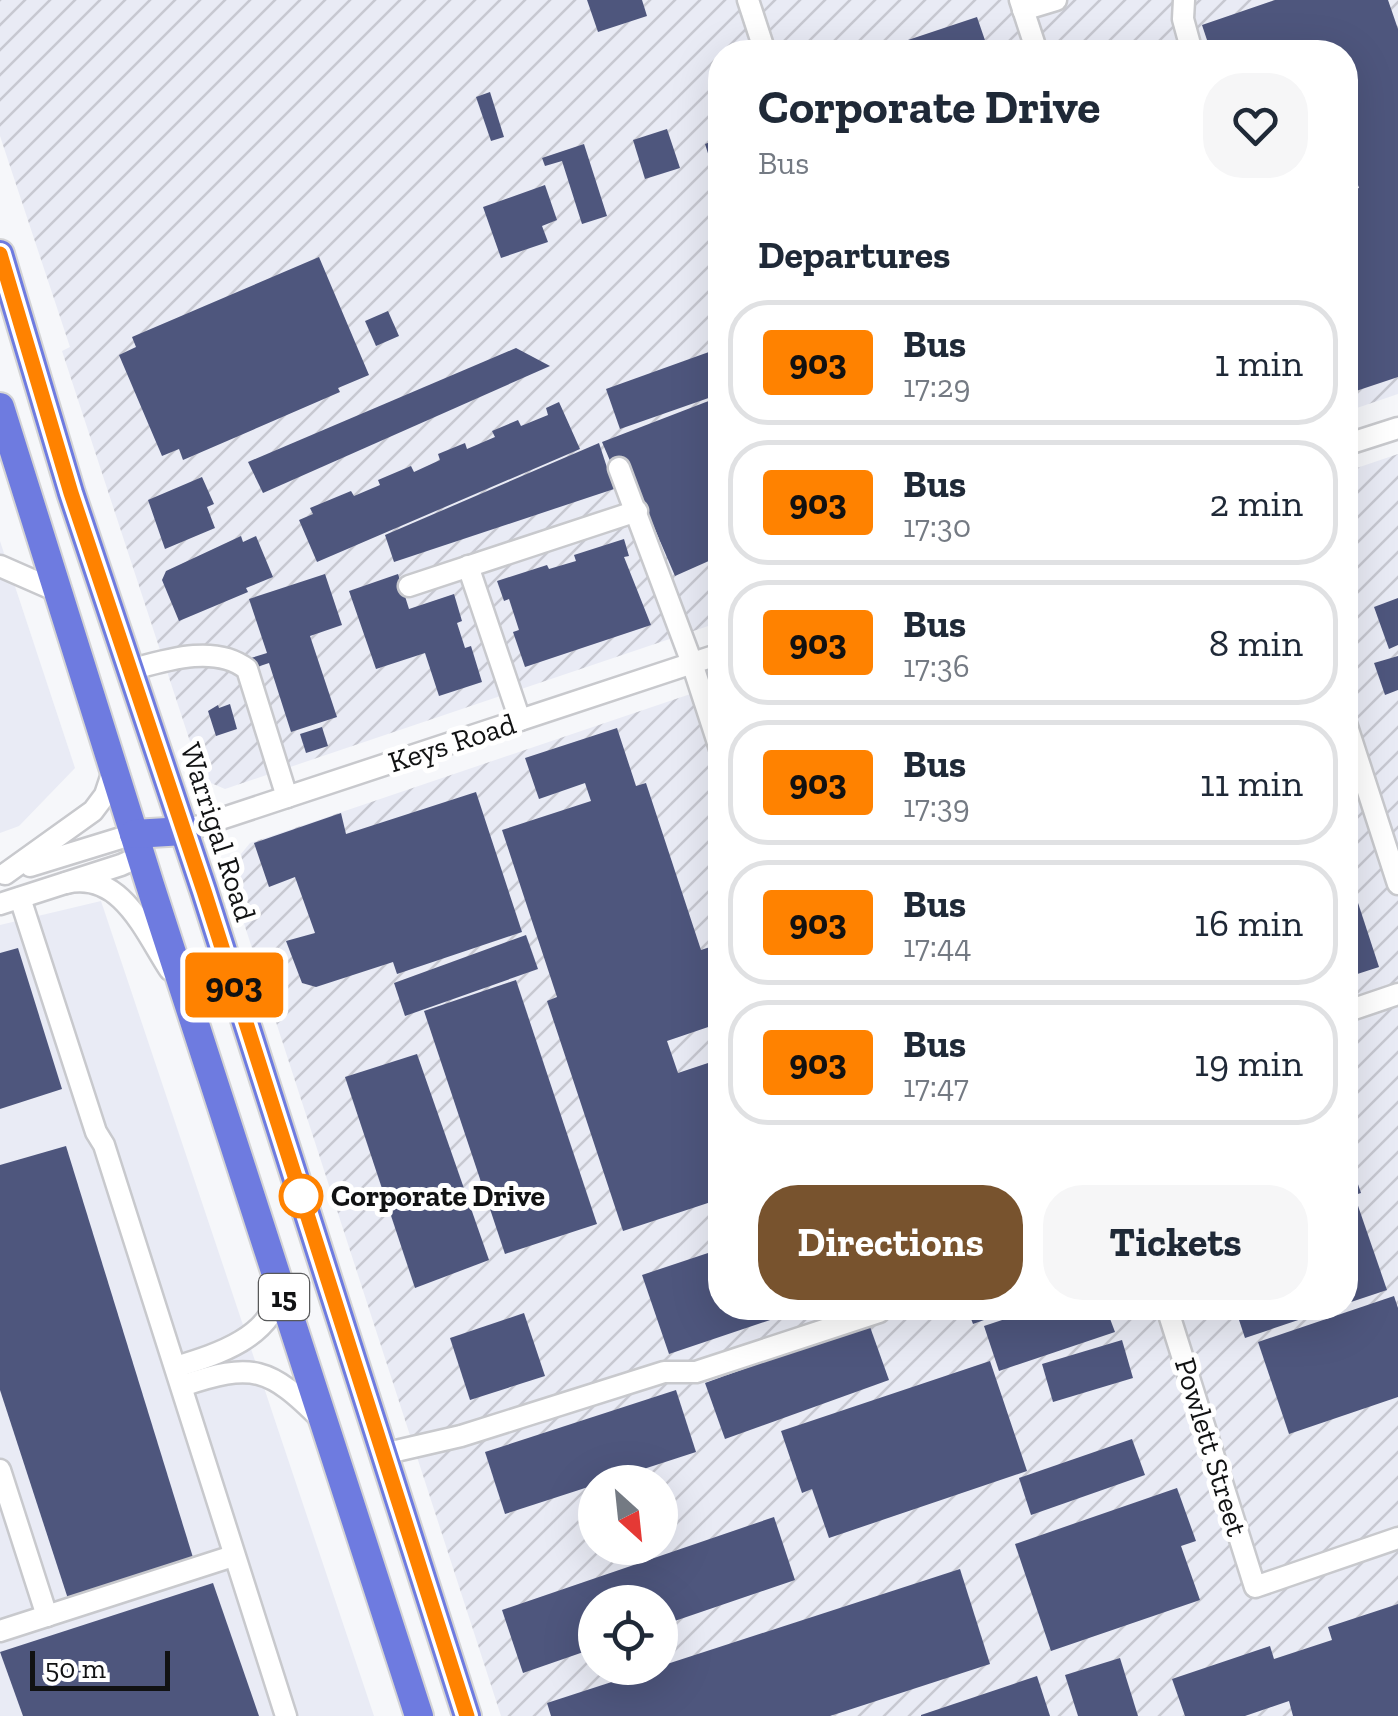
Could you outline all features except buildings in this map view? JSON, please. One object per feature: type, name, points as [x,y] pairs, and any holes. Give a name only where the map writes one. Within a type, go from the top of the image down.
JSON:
[{"type":"highway","name":"Warrigal Road","points":[[0,254],[5,291],[184,831],[467,1716]]},
{"type":"highway","name":"15","points":[[0,408],[419,1716]]},
{"type":"highway","points":[[137,845],[184,831]]},
{"type":"highway","points":[[393,1637],[437,1622]]},
{"type":"street","points":[[748,0],[761,40]]},
{"type":"street","points":[[1033,40],[1022,5],[1056,0]]},
{"type":"street","points":[[1180,1],[1188,40]]},
{"type":"street","points":[[1358,441],[1398,428]]},
{"type":"street","points":[[619,468],[708,712]]},
{"type":"street","points":[[409,586],[637,510]]},
{"type":"street","points":[[0,566],[57,591]]},
{"type":"street","points":[[468,566],[520,720]]},
{"type":"street","points":[[130,670],[179,656],[238,662],[247,669],[287,797]]},
{"type":"street","name":"Keys Road","points":[[184,831],[708,658]]},
{"type":"street","points":[[1358,760],[1398,884]]},
{"type":"street","points":[[2,870],[94,811],[105,795],[114,768]]},
{"type":"street","points":[[2,870],[137,845]]},
{"type":"street","points":[[137,845],[66,883],[10,901],[179,1377],[286,1716]]},
{"type":"street","points":[[66,883],[94,881],[116,892],[185,992]]},
{"type":"street","points":[[1358,1008],[1398,994]]},
{"type":"street","points":[[179,1377],[252,1332],[270,1316],[282,1289]]},
{"type":"street","points":[[383,1454],[461,1436],[664,1372],[696,1372],[855,1320]]},
{"type":"street","name":"Powlett Street","points":[[1171,1320],[1255,1587],[1398,1538]]},
{"type":"street","points":[[179,1377],[228,1372],[264,1375],[286,1384],[323,1421]]},
{"type":"street","points":[[0,1470],[47,1616]]},
{"type":"street","points":[[0,1631],[233,1556]]},
{"type":"shaded area","points":[[0,0],[1398,0],[1398,394],[1358,408],[1358,40],[708,40],[708,626],[225,789],[200,772],[62,351],[70,347],[0,136]]},
{"type":"shaded area","points":[[1398,454],[1398,1716],[501,1716],[227,871],[250,843],[708,688],[708,1320],[1358,1320],[1358,468]]},
{"type":"shaded area","points":[[0,541],[75,768],[19,826],[0,833]]},
{"type":"shaded area","points":[[101,901],[374,1716],[0,1716],[0,925]]},
{"type":"bus line","name":"903","points":[[0,254],[71,493],[204,891],[467,1716]]},
{"type":"place","name":"Corporate Drive","points":[[301,1196]]}]
